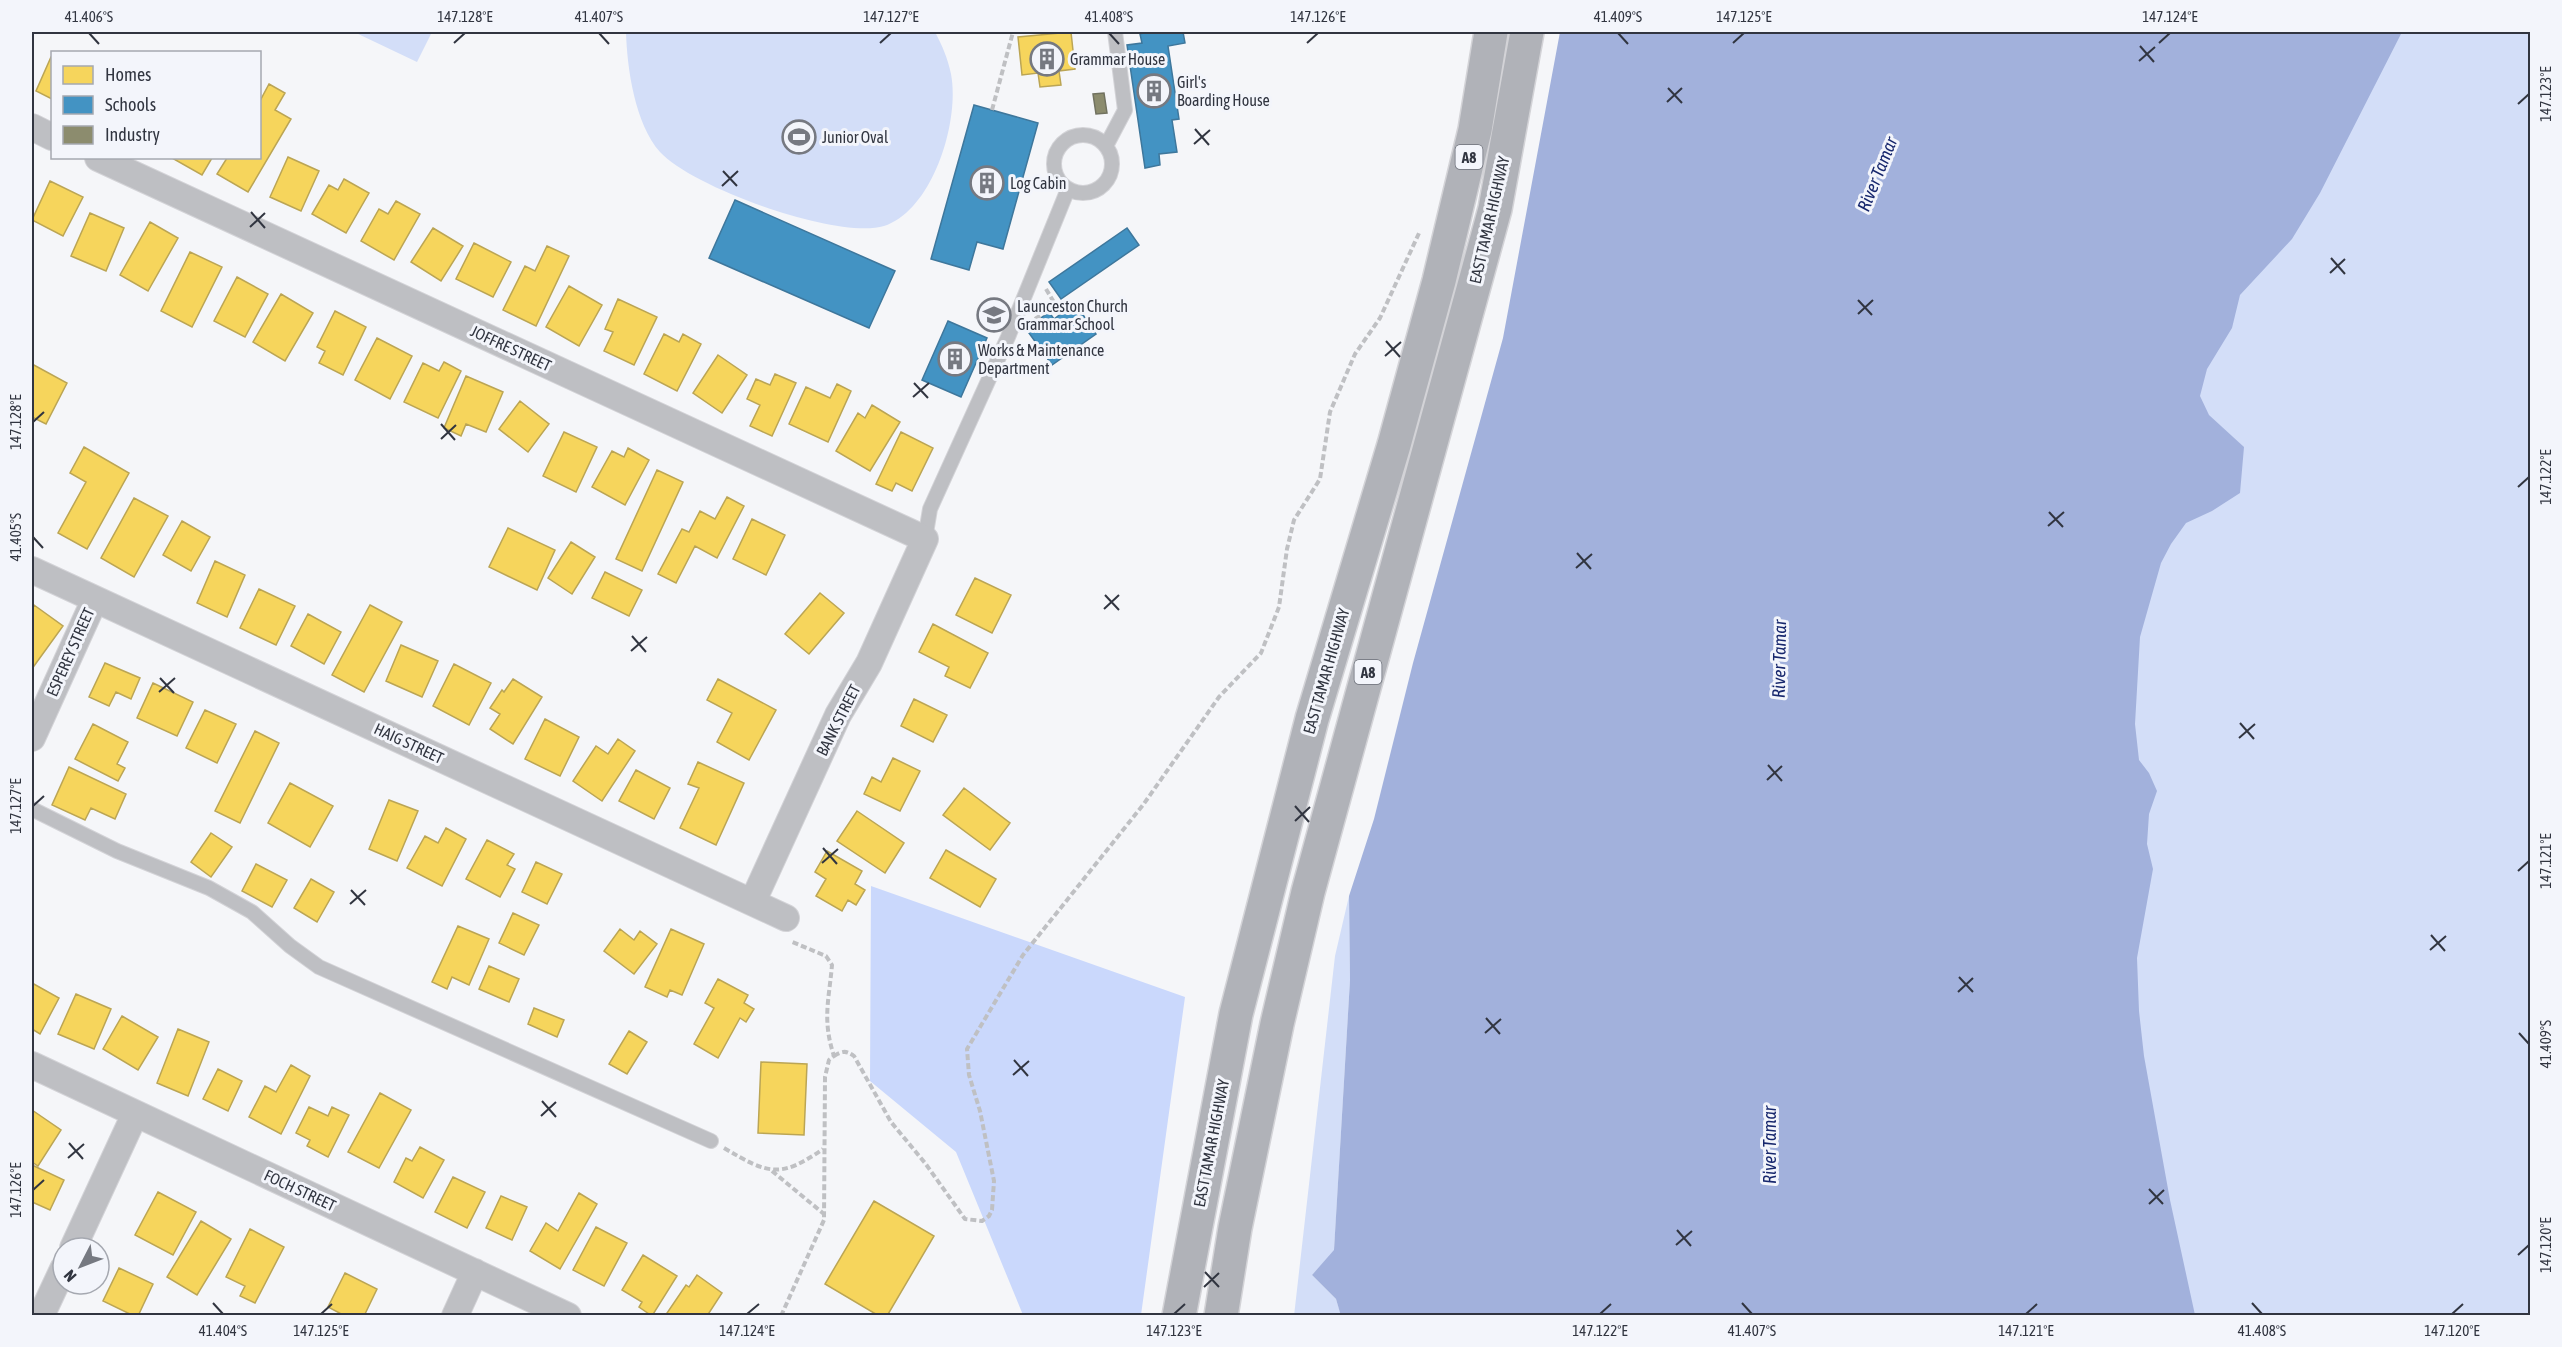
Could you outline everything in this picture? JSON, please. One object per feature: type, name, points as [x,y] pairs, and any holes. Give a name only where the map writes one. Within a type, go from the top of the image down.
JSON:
[{"type":"highway","name":"EAST TAMAR HIGHWAY","points":[[1179,1316],[1244,981],[1312,719],[1394,445],[1439,281],[1475,130],[1491,32]]},
{"type":"highway","name":"EAST TAMAR HIGHWAY","points":[[1221,1316],[1235,1228],[1277,1024],[1308,892],[1495,209],[1527,32]]},
{"type":"street","points":[[32,127],[51,136]]},
{"type":"street","name":"JOFFRE STREET","points":[[100,159],[924,539]]},
{"type":"street","name":"BANK STREET","points":[[753,901],[838,715],[868,663],[924,539]]},
{"type":"street","name":"HAIG STREET","points":[[32,570],[753,901],[787,929]]},
{"type":"street","name":"ESPEREY STREET","points":[[32,738],[94,599]]},
{"type":"street","name":"FOCH STREET","points":[[32,1065],[568,1316]]},
{"type":"street","points":[[79,1236],[135,1114]]},
{"type":"street","points":[[455,1316],[475,1272]]},
{"type":"street","points":[[41,1316],[51,1295]]},
{"type":"lane","points":[[1106,146],[1125,110],[1115,32]]},
{"type":"lane","points":[[1090,136],[1106,146],[1112,162],[1112,171],[1102,187],[1086,193],[1068,189],[1056,176],[1055,158],[1058,149],[1072,137],[1090,136]]},
{"type":"lane","points":[[924,539],[930,509],[1034,274],[1068,189]]},
{"type":"lane","points":[[32,809],[117,851],[209,888],[252,912],[290,946],[319,967],[711,1141]]},
{"type":"path","points":[[992,110],[1013,32]]},
{"type":"path","points":[[781,1316],[819,1233],[824,1215],[825,1077],[829,1060],[843,1051],[854,1056],[891,1122],[926,1163],[965,1220],[982,1221],[989,1216],[994,1199],[994,1181],[980,1111],[969,1075],[967,1049],[1023,955],[1143,805],[1219,697],[1261,653],[1279,607],[1287,549],[1294,520],[1320,479],[1330,412],[1355,354],[1380,318],[1421,231]]},
{"type":"path","points":[[1034,274],[1057,304],[1061,314]]},
{"type":"path","points":[[787,929],[826,956],[832,964],[827,993],[826,1024],[834,1056]]},
{"type":"path","points":[[711,1141],[748,1162],[778,1171],[796,1167],[824,1149]]},
{"type":"path","points":[[769,1168],[824,1215]]},
{"type":"shaded area","points":[[354,32],[432,32],[417,62]]},
{"type":"shaded area","name":"Junior Oval","points":[[626,32],[935,32],[948,63],[953,93],[947,139],[939,162],[916,202],[901,217],[884,226],[863,228],[834,225],[767,208],[733,195],[702,181],[677,166],[660,152],[651,140],[634,95]]},
{"type":"shaded area","points":[[2090,32],[2530,32],[2530,1315],[2153,1315]]},
{"type":"shaded area","points":[[871,886],[1185,997],[1141,1315],[1023,1315],[956,1152],[870,1081]]},
{"type":"shaded area","points":[[1349,896],[1350,980],[1334,1251],[1312,1275],[1336,1299],[1341,1315],[1294,1316],[1335,956]]},
{"type":"water","name":"River Tamar","points":[[1560,32],[2402,32],[2320,193],[2292,239],[2240,295],[2232,328],[2207,369],[2200,396],[2209,415],[2244,447],[2240,493],[2212,511],[2186,523],[2171,544],[2161,563],[2140,637],[2135,724],[2139,760],[2149,773],[2157,791],[2149,814],[2147,844],[2153,869],[2137,958],[2139,1011],[2144,1056],[2170,1200],[2195,1315],[1341,1316],[1336,1299],[1312,1275],[1334,1250],[1350,980],[1349,896],[1374,819],[1413,663],[1503,338]]},
{"type":"building: Homes","name":"Grammar House","points":[[1071,32],[1075,69],[1059,71],[1061,85],[1040,87],[1038,73],[1022,75],[1018,37]]},
{"type":"building: Homes","points":[[51,57],[51,98],[36,91]]},
{"type":"building: Homes","points":[[269,84],[285,93],[275,110],[291,119],[248,192],[217,174],[226,159],[261,159],[261,99]]},
{"type":"building: Homes","points":[[288,157],[319,171],[301,211],[270,197]]},
{"type":"building: Homes","points":[[174,159],[211,159],[202,175]]},
{"type":"building: Homes","points":[[344,179],[369,193],[346,233],[312,214],[329,185],[338,190]]},
{"type":"building: Homes","points":[[50,181],[83,197],[63,236],[32,220]]},
{"type":"building: Homes","points":[[396,201],[420,214],[394,260],[361,241],[379,209],[388,214]]},
{"type":"building: Homes","points":[[90,213],[124,228],[106,271],[71,256]]},
{"type":"building: Homes","points":[[150,222],[178,238],[148,291],[120,275]]},
{"type":"building: Homes","points":[[433,228],[463,246],[441,281],[411,262]]},
{"type":"building: Homes","points":[[474,243],[511,262],[493,297],[456,279]]},
{"type":"building: Homes","points":[[547,246],[569,256],[536,326],[503,310],[525,266],[535,271]]},
{"type":"building: Homes","points":[[190,252],[222,267],[192,327],[161,311]]},
{"type":"building: Homes","points":[[237,277],[268,294],[245,337],[214,321]]},
{"type":"building: Homes","points":[[569,286],[602,305],[579,346],[546,327]]},
{"type":"building: Homes","points":[[281,294],[313,313],[285,361],[253,342]]},
{"type":"building: Homes","points":[[618,299],[657,317],[634,365],[604,351],[613,332],[605,329]]},
{"type":"building: Homes","points":[[335,311],[366,327],[343,375],[319,363],[325,351],[317,347]]},
{"type":"building: Homes","points":[[664,334],[679,342],[683,334],[701,344],[677,391],[644,374]]},
{"type":"building: Homes","points":[[377,338],[412,356],[390,399],[355,380]]},
{"type":"building: Homes","points":[[718,355],[747,375],[722,413],[693,393]]},
{"type":"building: Homes","points":[[444,362],[461,371],[438,418],[404,402],[423,363],[439,371]]},
{"type":"building: Homes","points":[[32,364],[67,383],[46,424],[32,417]]},
{"type":"building: Homes","points":[[775,374],[796,383],[772,436],[750,426],[760,405],[747,399],[756,379],[770,385]]},
{"type":"building: Homes","points":[[466,376],[503,392],[486,432],[466,424],[461,436],[444,428]]},
{"type":"building: Homes","points":[[837,384],[851,391],[828,442],[789,424],[806,387],[830,398]]},
{"type":"building: Homes","points":[[520,401],[549,424],[528,452],[499,429]]},
{"type":"building: Homes","points":[[872,405],[900,422],[870,471],[836,451],[858,413],[865,418]]},
{"type":"building: Homes","points":[[564,432],[597,447],[576,492],[543,476]]},
{"type":"building: Homes","points":[[901,432],[933,448],[912,491],[896,483],[892,491],[876,484]]},
{"type":"building: Homes","points":[[84,447],[129,473],[87,549],[58,533],[86,482],[70,473]]},
{"type":"building: Homes","points":[[628,448],[649,460],[625,505],[592,487],[612,451],[624,457]]},
{"type":"building: Homes","points":[[657,470],[683,482],[642,571],[616,559]]},
{"type":"building: Homes","points":[[727,497],[744,506],[717,558],[695,546],[676,583],[658,574],[682,529],[689,532],[700,511],[715,519]]},
{"type":"building: Homes","points":[[134,498],[168,516],[134,577],[101,558]]},
{"type":"building: Homes","points":[[752,519],[785,535],[766,575],[733,559]]},
{"type":"building: Homes","points":[[182,521],[210,537],[191,571],[163,555]]},
{"type":"building: Homes","points":[[508,528],[555,550],[537,590],[489,567]]},
{"type":"building: Homes","points":[[571,542],[595,557],[572,594],[548,578]]},
{"type":"building: Homes","points":[[215,561],[245,575],[227,617],[197,603]]},
{"type":"building: Homes","points":[[605,572],[642,590],[629,616],[592,598]]},
{"type":"building: Homes","points":[[975,578],[1011,595],[992,633],[956,615]]},
{"type":"building: Homes","points":[[259,589],[295,606],[276,645],[240,628]]},
{"type":"building: Homes","points":[[820,593],[844,613],[809,654],[785,634]]},
{"type":"building: Homes","points":[[34,605],[63,626],[34,666],[32,664],[32,609]]},
{"type":"building: Homes","points":[[370,605],[402,622],[364,692],[332,675]]},
{"type":"building: Homes","points":[[308,614],[341,632],[324,664],[291,646]]},
{"type":"building: Homes","points":[[933,624],[988,653],[970,688],[945,676],[949,667],[919,652]]},
{"type":"building: Homes","points":[[401,645],[438,661],[422,697],[386,681]]},
{"type":"building: Homes","points":[[105,663],[140,678],[131,699],[116,692],[109,706],[89,697]]},
{"type":"building: Homes","points":[[454,664],[491,683],[469,725],[433,706]]},
{"type":"building: Homes","points":[[513,679],[542,697],[513,744],[490,729],[500,714],[490,708]]},
{"type":"building: Homes","points":[[718,679],[776,710],[749,760],[717,742],[732,713],[707,700]]},
{"type":"building: Homes","points":[[153,683],[193,702],[177,736],[137,718]]},
{"type":"building: Homes","points":[[914,699],[947,715],[933,742],[901,726]]},
{"type":"building: Homes","points":[[205,710],[236,724],[217,763],[186,748]]},
{"type":"building: Homes","points":[[545,719],[579,737],[560,776],[525,759]]},
{"type":"building: Homes","points":[[93,724],[128,742],[117,764],[125,768],[118,781],[75,759]]},
{"type":"building: Homes","points":[[255,731],[279,743],[240,823],[215,811]]},
{"type":"building: Homes","points":[[618,739],[635,751],[602,801],[573,781],[596,746],[608,754]]},
{"type":"building: Homes","points":[[893,758],[920,771],[900,811],[864,794],[872,777],[881,782]]},
{"type":"building: Homes","points":[[698,762],[744,783],[716,845],[680,828],[699,788],[688,784]]},
{"type":"building: Homes","points":[[69,767],[126,794],[115,819],[91,808],[85,820],[52,805]]},
{"type":"building: Homes","points":[[636,770],[670,788],[654,819],[619,801]]},
{"type":"building: Homes","points":[[290,783],[333,806],[310,847],[268,823]]},
{"type":"building: Homes","points":[[964,788],[1010,823],[990,850],[943,815]]},
{"type":"building: Homes","points":[[389,800],[418,811],[397,861],[369,849]]},
{"type":"building: Homes","points":[[857,811],[904,843],[885,873],[837,841]]},
{"type":"building: Homes","points":[[446,828],[466,839],[442,886],[407,868],[425,836],[438,843]]},
{"type":"building: Homes","points":[[211,833],[232,847],[211,877],[191,862]]},
{"type":"building: Homes","points":[[487,840],[514,854],[507,865],[515,869],[500,897],[466,879]]},
{"type":"building: Homes","points":[[946,850],[996,879],[980,907],[930,878]]},
{"type":"building: Homes","points":[[827,851],[862,871],[855,884],[865,890],[856,905],[848,900],[842,911],[816,896],[826,879],[815,872]]},
{"type":"building: Homes","points":[[536,862],[562,874],[547,904],[522,892]]},
{"type":"building: Homes","points":[[256,864],[287,880],[272,907],[242,891]]},
{"type":"building: Homes","points":[[311,879],[334,892],[317,922],[294,908]]},
{"type":"building: Homes","points":[[513,913],[539,925],[524,955],[499,943]]},
{"type":"building: Homes","points":[[458,926],[489,939],[469,985],[452,977],[447,989],[432,982]]},
{"type":"building: Homes","points":[[620,929],[634,940],[640,931],[657,944],[634,974],[604,951]]},
{"type":"building: Homes","points":[[671,929],[704,944],[682,995],[670,990],[667,997],[645,987]]},
{"type":"building: Homes","points":[[489,966],[519,979],[509,1002],[479,989]]},
{"type":"building: Homes","points":[[718,979],[748,995],[744,1003],[754,1009],[746,1022],[740,1018],[718,1058],[694,1044],[714,1008],[705,1003]]},
{"type":"building: Homes","points":[[32,983],[59,998],[40,1034],[32,1029]]},
{"type":"building: Homes","points":[[76,994],[111,1009],[94,1049],[58,1034]]},
{"type":"building: Homes","points":[[534,1008],[564,1020],[557,1037],[528,1024]]},
{"type":"building: Homes","points":[[122,1016],[158,1037],[138,1070],[103,1049]]},
{"type":"building: Homes","points":[[178,1029],[209,1042],[188,1096],[157,1083]]},
{"type":"building: Homes","points":[[629,1031],[647,1042],[627,1074],[609,1064]]},
{"type":"building: Homes","points":[[761,1062],[807,1064],[804,1135],[758,1133]]},
{"type":"building: Homes","points":[[291,1065],[310,1076],[281,1134],[249,1117],[265,1086],[276,1092]]},
{"type":"building: Homes","points":[[218,1069],[242,1081],[228,1111],[203,1099]]},
{"type":"building: Homes","points":[[380,1093],[411,1110],[379,1168],[348,1152]]},
{"type":"building: Homes","points":[[309,1107],[328,1116],[332,1107],[349,1115],[328,1157],[307,1146],[310,1140],[296,1133]]},
{"type":"building: Homes","points":[[32,1110],[61,1130],[38,1166],[32,1162]]},
{"type":"building: Homes","points":[[420,1147],[444,1160],[423,1198],[394,1182],[406,1158],[412,1161]]},
{"type":"building: Homes","points":[[32,1165],[64,1180],[50,1210],[32,1202]]},
{"type":"building: Homes","points":[[453,1177],[485,1192],[467,1228],[435,1212]]},
{"type":"building: Homes","points":[[158,1192],[196,1212],[173,1255],[135,1235]]},
{"type":"building: Homes","points":[[579,1193],[597,1204],[560,1269],[530,1251],[546,1223],[558,1231]]},
{"type":"building: Homes","points":[[501,1196],[527,1207],[512,1240],[486,1228]]},
{"type":"building: Homes","points":[[874,1201],[934,1236],[887,1316],[879,1316],[825,1284]]},
{"type":"building: Homes","points":[[201,1221],[231,1239],[197,1295],[167,1277]]},
{"type":"building: Homes","points":[[596,1227],[627,1243],[604,1286],[573,1270]]},
{"type":"building: Homes","points":[[250,1229],[284,1247],[255,1303],[240,1296],[245,1286],[226,1277]]},
{"type":"building: Homes","points":[[643,1255],[677,1276],[652,1316],[639,1307],[642,1302],[622,1290]]},
{"type":"building: Homes","points":[[119,1268],[153,1284],[138,1316],[103,1301],[105,1296],[111,1296],[111,1284]]},
{"type":"building: Homes","points":[[345,1273],[377,1289],[364,1316],[345,1316],[328,1307]]},
{"type":"building: Homes","points":[[697,1275],[722,1293],[707,1316],[665,1316],[686,1285],[689,1287]]},
{"type":"building: Schools","name":"Girl's Boarding House","points":[[1183,32],[1185,43],[1168,46],[1179,119],[1172,120],[1177,152],[1159,154],[1160,165],[1145,168],[1127,45],[1142,43],[1140,34]]},
{"type":"building: Schools","name":"Log Cabin","points":[[974,105],[1038,123],[1003,249],[977,242],[969,270],[931,259]]},
{"type":"building: Schools","points":[[735,200],[895,271],[869,328],[709,258]]},
{"type":"building: Schools","points":[[1127,228],[1139,245],[1061,299],[1049,282]]},
{"type":"building: Schools","points":[[1075,303],[1096,334],[1052,365],[1026,329],[1049,312],[1054,319]]},
{"type":"building: Schools","name":"Works & Maintenance Department","points":[[948,321],[987,338],[961,397],[922,380]]},
{"type":"building: Industry","points":[[1104,93],[1107,113],[1096,114],[1093,94]]},
{"type":"place","name":"Grammar House","points":[[1047,59]]},
{"type":"place","name":"Girl's Boarding House","points":[[1154,91]]},
{"type":"place","name":"Junior Oval","points":[[799,137]]},
{"type":"place","name":"Log Cabin","points":[[987,183]]},
{"type":"place","name":"Launceston Church Grammar School","points":[[994,315]]},
{"type":"place","name":"Works & Maintenance Department","points":[[955,359]]}]
